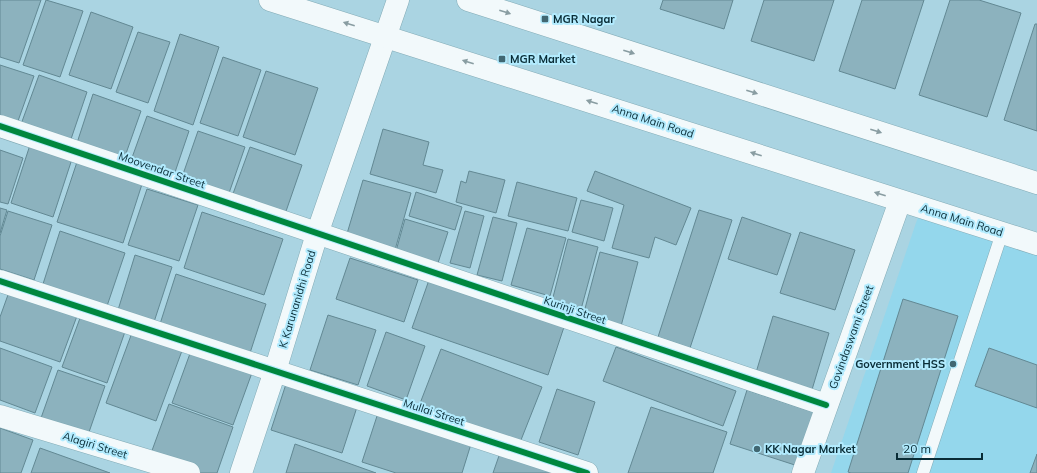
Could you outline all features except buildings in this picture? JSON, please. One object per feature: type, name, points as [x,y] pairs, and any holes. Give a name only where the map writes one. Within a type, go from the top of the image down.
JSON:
[{"type":"street","name":"Anna Main Road","points":[[270,0],[1037,244]]},
{"type":"street","name":"K Karunanidhi Road","points":[[241,473],[317,234],[398,0]]},
{"type":"street","points":[[468,0],[1037,183]]},
{"type":"street","name":"Moovendar Street","points":[[0,126],[317,234]]},
{"type":"street","name":"Govindaswami Street","points":[[803,473],[900,201]]},
{"type":"street","name":"Kurinji Street","points":[[317,234],[826,405]]},
{"type":"street","name":"Mullai Street","points":[[0,280],[587,473]]},
{"type":"street","name":"Alagiri Street","points":[[0,416],[189,473]]},
{"type":"lane","points":[[923,473],[1002,233]]},
{"type":"shaded area","name":"Government HSS","points":[[918,217],[1037,255],[1037,473],[831,473]]},
{"type":"cycle path","points":[[0,126],[826,405]]},
{"type":"cycle path","points":[[0,281],[587,473]]},
{"type":"place","name":"MGR Nagar","points":[[545,19]]},
{"type":"place","name":"MGR Market","points":[[502,59]]},
{"type":"place","name":"Government HSS","points":[[953,364]]},
{"type":"place","name":"KK Nagar Market","points":[[757,449]]}]
